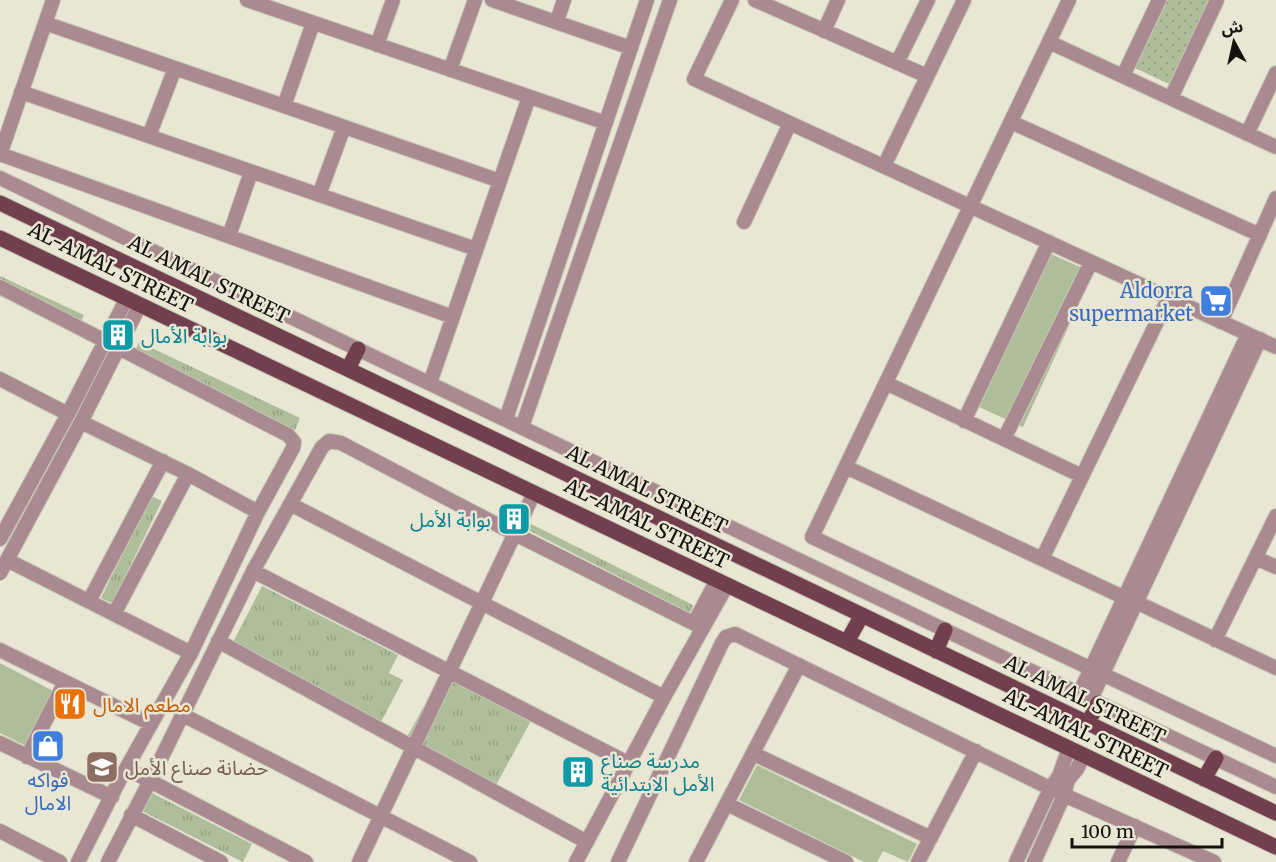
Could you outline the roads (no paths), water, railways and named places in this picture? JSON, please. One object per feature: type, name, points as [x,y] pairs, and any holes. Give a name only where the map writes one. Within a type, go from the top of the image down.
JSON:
[{"type":"main road","name":"AL AMAL STREET","points":[[0,202],[1276,813]]},
{"type":"main road","name":"AL-AMAL STREET","points":[[0,238],[847,642],[1066,755],[1276,847]]},
{"type":"main road","points":[[348,369],[358,349]]},
{"type":"main road","points":[[847,642],[862,615]]},
{"type":"main road","points":[[936,651],[945,630]]},
{"type":"main road","points":[[1089,699],[1089,723]]},
{"type":"main road","points":[[1204,779],[1216,758]]},
{"type":"street","points":[[53,0],[0,154],[453,317]]},
{"type":"street","points":[[248,0],[606,123]]},
{"type":"street","points":[[377,45],[393,0]]},
{"type":"street","points":[[450,70],[475,0]]},
{"type":"street","points":[[492,0],[631,48]]},
{"type":"street","points":[[557,21],[564,0]]},
{"type":"street","points":[[506,419],[647,0],[669,4],[522,427]]},
{"type":"street","points":[[732,0],[694,79],[1276,347]]},
{"type":"street","points":[[755,0],[787,6],[824,31],[927,76]]},
{"type":"street","points":[[824,31],[838,0]]},
{"type":"street","points":[[897,63],[928,0]]},
{"type":"street","points":[[884,166],[964,0]]},
{"type":"street","points":[[1069,0],[812,537],[1276,756]]},
{"type":"street","points":[[1123,76],[1159,0]]},
{"type":"street","points":[[1171,98],[1217,0]]},
{"type":"street","points":[[285,106],[313,22]]},
{"type":"street","points":[[45,23],[500,181]]},
{"type":"street","points":[[1049,42],[1276,147]]},
{"type":"street","points":[[149,136],[175,68]]},
{"type":"street","points":[[1247,134],[1276,73]]},
{"type":"street","points":[[21,92],[476,249]]},
{"type":"street","points":[[430,383],[529,97]]},
{"type":"street","points":[[1011,122],[1260,234]]},
{"type":"street","points":[[744,222],[790,123]]},
{"type":"street","points":[[319,195],[344,127]]},
{"type":"street","points":[[229,236],[251,172]]},
{"type":"street","points":[[0,178],[1276,787]]},
{"type":"street","points":[[1221,322],[1276,198]]},
{"type":"street","points":[[964,421],[1049,242]]},
{"type":"street","points":[[1004,439],[1091,262]]},
{"type":"street","points":[[0,287],[291,437],[294,442],[191,653],[118,783],[78,862]]},
{"type":"street","points":[[1042,559],[1168,297]]},
{"type":"street","points":[[0,539],[105,342],[134,301]]},
{"type":"street","points":[[0,573],[119,349],[134,301]]},
{"type":"street","points":[[1089,699],[1097,671],[1254,337]]},
{"type":"street","points":[[0,378],[68,414]]},
{"type":"street","points":[[886,383],[1082,476]]},
{"type":"street","points":[[81,422],[163,461],[258,512]]},
{"type":"street","points":[[108,862],[253,571],[322,447],[329,441],[336,441],[698,626]]},
{"type":"street","points":[[89,601],[163,461]]},
{"type":"street","points":[[846,466],[1276,668]]},
{"type":"street","points":[[114,614],[188,474]]},
{"type":"street","points":[[359,862],[534,493]]},
{"type":"street","points":[[290,504],[664,697]]},
{"type":"street","points":[[1215,639],[1276,516]]},
{"type":"street","points":[[1256,558],[1276,567]]},
{"type":"street","points":[[8,560],[191,653]]},
{"type":"street","points":[[253,571],[628,763]]},
{"type":"street","points":[[576,862],[722,582]]},
{"type":"street","points":[[620,862],[726,637],[735,634],[1064,795],[1214,862]]},
{"type":"street","points":[[218,641],[587,842]]},
{"type":"street","points":[[0,650],[151,724]]},
{"type":"street","points":[[696,862],[799,665]]},
{"type":"street","points":[[27,757],[65,682]]},
{"type":"street","points":[[182,714],[470,862]]},
{"type":"street","points":[[0,743],[112,797]]},
{"type":"street","points":[[918,862],[976,751]]},
{"type":"street","points":[[754,754],[931,838]]},
{"type":"street","points":[[1016,862],[1051,787],[1059,776],[1066,755]]},
{"type":"street","points":[[1034,862],[1064,795],[1068,780],[1081,762]]},
{"type":"street","points":[[127,769],[306,862]]},
{"type":"street","points":[[118,783],[141,796]]},
{"type":"street","points":[[727,804],[846,862]]},
{"type":"street","points":[[131,815],[221,862]]},
{"type":"street","points":[[1118,862],[1135,826]]},
{"type":"street","points":[[0,831],[60,862]]},
{"type":"place","name":"Aldorra supermarket","points":[[1216,301]]},
{"type":"place","name":"بوابة الأمال","points":[[118,335]]},
{"type":"place","name":"بوابة الأمل","points":[[514,519]]},
{"type":"place","name":"مطعم الامال","points":[[70,704]]},
{"type":"place","name":"فواكه الامال","points":[[48,746]]},
{"type":"place","name":"حضانة صناع الأمل","points":[[102,767]]},
{"type":"place","name":"مدرسة صناع الأمل الابتدائية","points":[[578,772]]}]
